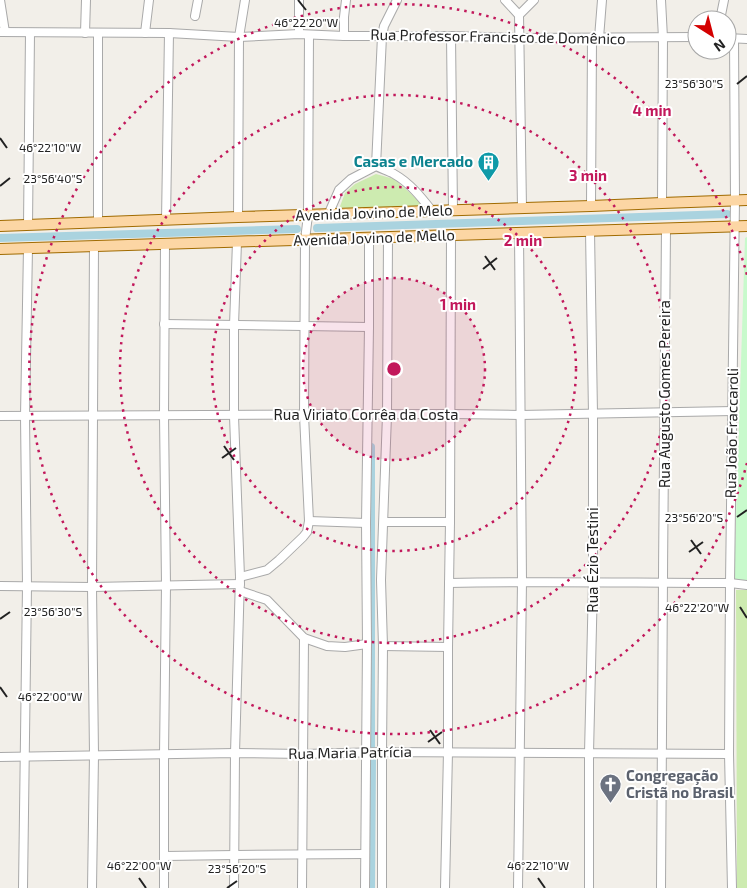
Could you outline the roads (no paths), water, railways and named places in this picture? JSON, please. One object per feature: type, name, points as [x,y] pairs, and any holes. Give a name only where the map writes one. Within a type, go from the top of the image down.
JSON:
[{"type":"main road","name":"Avenida Jovino de Melo","points":[[0,226],[747,200]]},
{"type":"main road","name":"Avenida Jovino de Mello","points":[[0,249],[747,226]]},
{"type":"street","points":[[0,0],[2,32]]},
{"type":"street","points":[[85,33],[86,0]]},
{"type":"street","points":[[145,33],[149,0]]},
{"type":"street","points":[[195,16],[198,0]]},
{"type":"street","points":[[238,217],[239,37],[245,0]]},
{"type":"street","points":[[299,0],[299,34]]},
{"type":"street","points":[[344,36],[346,0]]},
{"type":"street","points":[[376,166],[382,36],[384,26],[397,0]]},
{"type":"street","points":[[504,0],[519,15],[522,208]]},
{"type":"street","points":[[519,15],[534,0]]},
{"type":"street","points":[[591,206],[595,38],[602,0]]},
{"type":"street","points":[[661,0],[663,38],[662,202]]},
{"type":"street","name":"Rua Professor Francisco de Domênico","points":[[2,32],[169,33],[239,37],[299,34],[520,38],[687,37]]},
{"type":"street","points":[[28,225],[30,33]]},
{"type":"street","points":[[98,33],[98,222]]},
{"type":"street","points":[[166,220],[169,33]]},
{"type":"street","points":[[0,586],[92,587],[240,584],[267,570],[300,541],[307,532],[309,521],[304,415],[309,35]]},
{"type":"street","points":[[451,36],[453,211]]},
{"type":"street","name":"Rua João Fraccaroli","points":[[732,60],[735,200],[730,583],[732,888]]},
{"type":"street","points":[[376,166],[395,175],[407,184],[432,211]]},
{"type":"street","points":[[328,214],[339,190],[351,179],[376,166]]},
{"type":"street","name":"Rua Augusto Gomes Pereira","points":[[661,888],[666,229]]},
{"type":"street","name":"Rua Ézio Testini","points":[[589,888],[589,753],[593,583],[590,231]]},
{"type":"street","points":[[518,888],[522,581],[519,233]]},
{"type":"street","points":[[445,888],[448,752],[452,235]]},
{"type":"street","points":[[365,888],[369,238]]},
{"type":"street","points":[[382,888],[380,752],[383,646],[382,580],[387,415],[388,238]]},
{"type":"street","points":[[234,888],[235,753],[240,584],[234,416],[234,325],[237,242]]},
{"type":"street","points":[[164,888],[166,585],[164,415],[165,244]]},
{"type":"street","points":[[92,888],[94,755],[92,587],[94,246]]},
{"type":"street","points":[[24,888],[26,757],[25,416],[28,248]]},
{"type":"street","points":[[164,324],[369,327]]},
{"type":"street","name":"Rua Viriato Corrêa da Costa","points":[[0,416],[520,415],[733,411]]},
{"type":"street","points":[[309,521],[366,523]]},
{"type":"street","points":[[384,522],[450,522]]},
{"type":"street","points":[[449,583],[522,581],[747,584]]},
{"type":"street","points":[[240,584],[268,600],[304,638],[327,646],[367,644]]},
{"type":"street","points":[[302,888],[304,638]]},
{"type":"street","points":[[383,646],[448,647]]},
{"type":"street","name":"Rua Maria Patrícia","points":[[0,757],[367,752],[730,754]]},
{"type":"street","points":[[165,856],[365,854]]},
{"type":"waterway","points":[[317,228],[727,214]]},
{"type":"waterway","points":[[0,238],[297,229]]},
{"type":"waterway","points":[[371,447],[371,746]]},
{"type":"waterway","points":[[371,888],[372,759]]},
{"type":"place","name":"Casas e Mercado","points":[[489,181]]},
{"type":"place","name":"Congregação Cristã no Brasil","points":[[610,804]]}]
